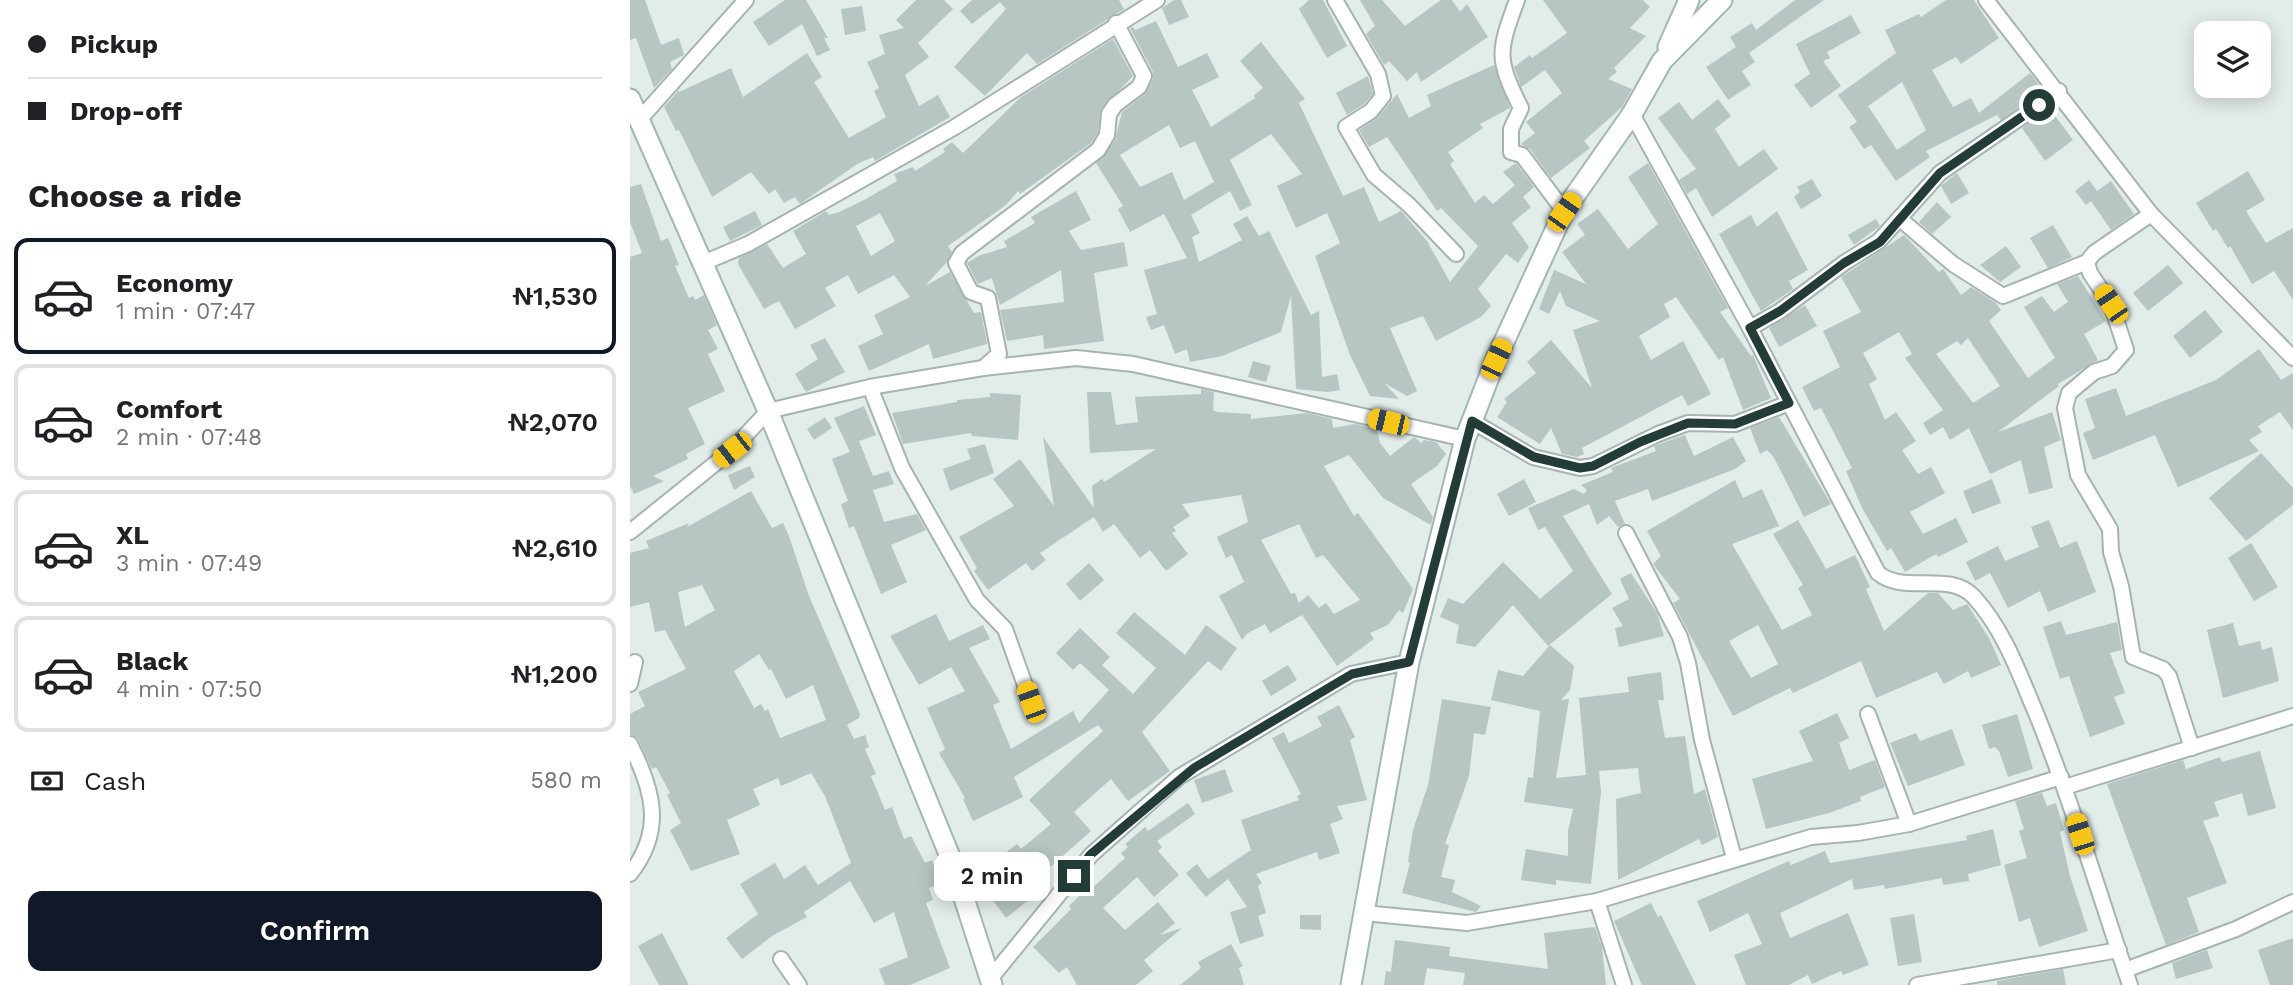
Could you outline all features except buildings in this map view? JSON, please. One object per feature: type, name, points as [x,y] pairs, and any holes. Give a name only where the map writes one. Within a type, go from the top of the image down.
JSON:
[{"type":"main road","points":[[1352,985],[1409,662],[1468,430],[1496,359],[1564,212],[1632,114],[1662,61],[1689,0]]},
{"type":"main road","points":[[1662,61],[1722,0]]},
{"type":"main road","points":[[630,99],[768,411],[954,864],[991,982]]},
{"type":"street","points":[[639,120],[746,0]]},
{"type":"street","points":[[703,263],[748,244],[955,127],[1116,23],[1157,0]]},
{"type":"street","points":[[1335,0],[1378,74],[1383,96],[1371,111],[1346,127],[1374,175],[1409,205],[1456,254]]},
{"type":"street","points":[[1517,0],[1500,47],[1505,75],[1521,108],[1511,129],[1511,152],[1522,155],[1564,212]]},
{"type":"street","points":[[1986,0],[2059,91],[2151,214],[2293,358]]},
{"type":"street","points":[[983,368],[999,354],[988,298],[971,292],[956,263],[962,253],[1098,150],[1107,135],[1109,114],[1115,105],[1139,87],[1144,76],[1116,23]]},
{"type":"street","points":[[1750,328],[1780,311],[1844,263],[1880,242],[1940,173],[2059,91]]},
{"type":"street","points":[[1632,114],[1750,328],[1878,573],[1895,582],[1951,584],[1972,594],[2009,647],[2063,782],[2130,985]]},
{"type":"street","points":[[1900,219],[1953,264],[2003,296],[2087,262],[2094,253],[2151,214]]},
{"type":"street","points":[[2087,262],[2090,273],[2111,304],[2126,349],[2112,366],[2094,372],[2069,393],[2066,420],[2078,475],[2110,529],[2111,552],[2121,586],[2133,657],[2163,669],[2169,676],[2192,748]]},
{"type":"street","points":[[630,532],[732,450],[768,411],[870,387],[983,368],[1076,358],[1133,363],[1468,430],[1534,457],[1580,468],[1593,466],[1649,438],[1688,423],[1735,424],[1789,403]]},
{"type":"street","points":[[870,387],[902,468],[977,600],[1005,629],[1031,702]]},
{"type":"street","points":[[1626,533],[1680,637],[1691,673],[1702,740],[1734,858]]},
{"type":"street","points":[[630,684],[635,662]]},
{"type":"street","points":[[991,982],[1090,855],[1179,777],[1352,674],[1409,662]]},
{"type":"street","points":[[1868,714],[1909,824]]},
{"type":"street","points":[[1364,914],[1467,923],[1597,901],[1811,837],[1858,834],[1909,824],[2192,748],[2293,716]]},
{"type":"street","points":[[630,744],[649,781],[653,814],[644,852],[630,874]]},
{"type":"street","points":[[1597,901],[1625,985]]},
{"type":"street","points":[[2125,970],[2236,929],[2293,902]]},
{"type":"street","points":[[1917,985],[2119,950]]},
{"type":"street","points":[[781,959],[799,985]]},
{"type":"route","points":[[1074,876],[1090,855],[1179,777],[1352,674],[1409,662],[1465,439],[1472,421],[1534,457],[1580,468],[1593,466],[1640,442],[1688,423],[1735,424],[1789,403],[1750,328],[1780,311],[1844,263],[1880,242],[1940,173],[2039,105]]}]
